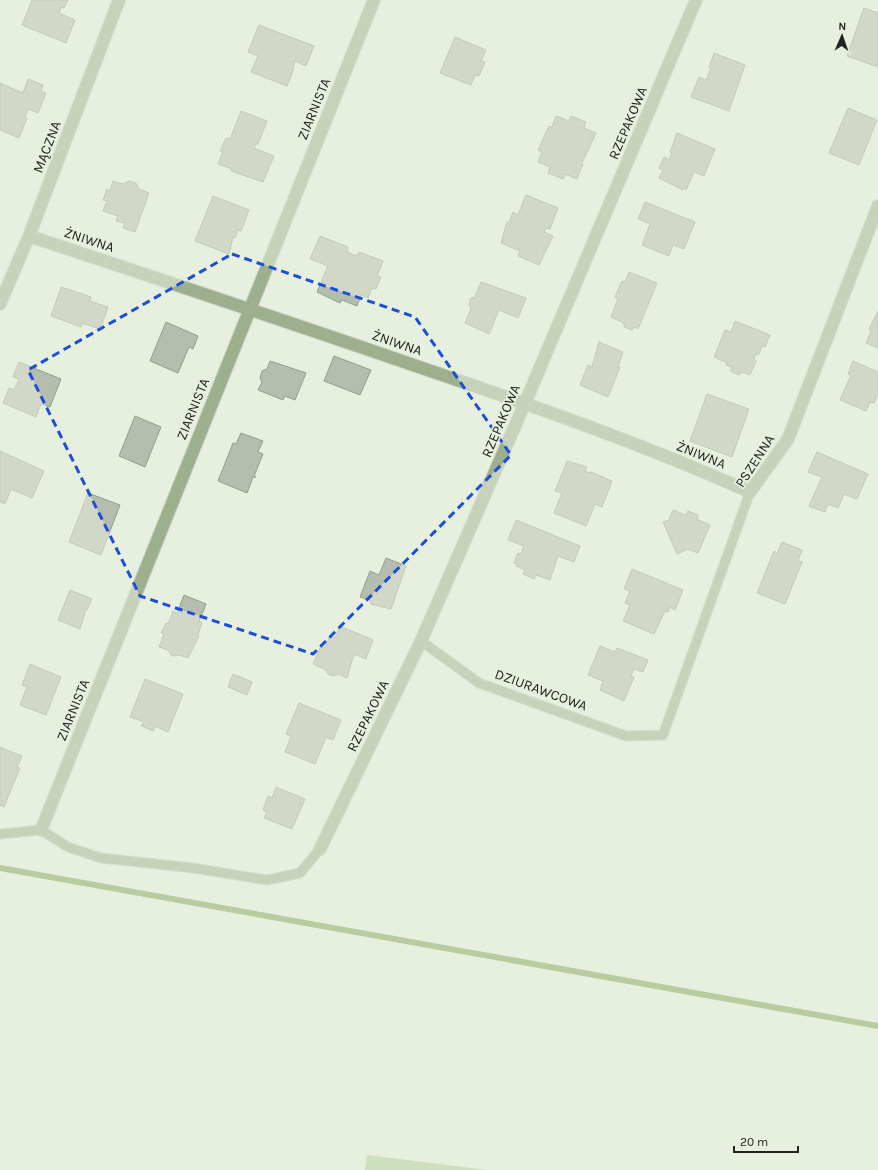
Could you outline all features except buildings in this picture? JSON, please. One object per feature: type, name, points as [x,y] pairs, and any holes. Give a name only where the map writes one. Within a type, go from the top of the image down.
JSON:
[{"type":"street","name":"MĄCZNA","points":[[0,304],[29,236],[119,0]]},
{"type":"street","name":"ZIARNISTA","points":[[41,830],[249,308],[374,0]]},
{"type":"street","name":"RZEPAKOWA","points":[[320,849],[421,641],[525,403],[696,0]]},
{"type":"street","name":"PSZENNA","points":[[750,492],[788,439],[878,206]]},
{"type":"street","name":"ŻNIWNA","points":[[29,236],[249,308],[525,403],[709,474],[750,492]]},
{"type":"lane","name":"PSZENNA","points":[[663,736],[750,492]]},
{"type":"lane","name":"DZIURAWCOWA","points":[[421,641],[479,683],[626,736],[663,736]]},
{"type":"lane","points":[[0,834],[41,830],[68,847],[101,858],[194,868],[267,880],[300,873],[320,849]]},
{"type":"highlighted area","points":[[232,254],[415,317],[511,455],[313,654],[140,596],[28,370]]},
{"type":"green space","points":[[367,1155],[487,1170],[365,1170]]},
{"type":"waterway","points":[[0,868],[878,1026]]}]
